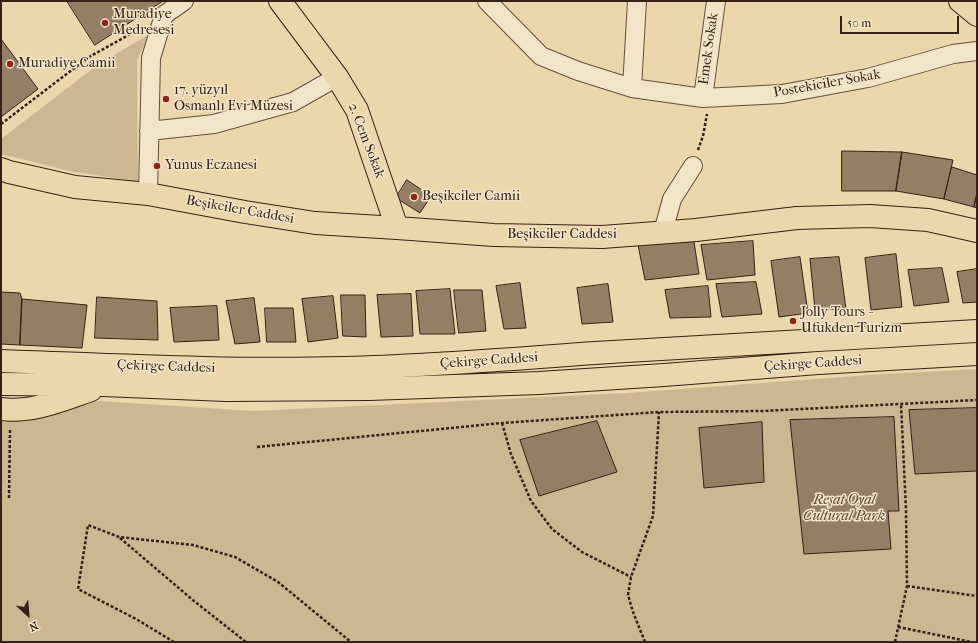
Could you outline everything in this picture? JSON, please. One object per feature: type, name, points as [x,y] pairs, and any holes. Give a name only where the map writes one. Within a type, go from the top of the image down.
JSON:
[{"type":"main road","name":"2. Cem Sokak","points":[[280,1],[337,78],[357,110],[397,228]]},
{"type":"main road","points":[[960,1],[977,15]]},
{"type":"main road","name":"Beşikciler Caddesi","points":[[1,169],[74,187],[148,194],[314,223],[494,235],[594,237],[696,230],[797,218],[870,216],[928,220],[977,231]]},
{"type":"main road","name":"Çekirge Caddesi","points":[[1,361],[239,369],[345,368],[456,364],[586,354],[977,331]]},
{"type":"main road","name":"Çekirge Caddesi","points":[[1,384],[103,385],[226,390],[384,388],[547,382],[664,375],[818,363],[977,354]]},
{"type":"main road","points":[[6,409],[36,407],[59,401],[103,385]]},
{"type":"street","points":[[148,194],[151,58],[164,15],[184,1]]},
{"type":"street","name":"Postekiciler Sokak","points":[[487,1],[541,56],[578,71],[632,88],[706,98],[782,94],[868,78],[953,54],[977,51]]},
{"type":"street","points":[[632,88],[637,1]]},
{"type":"street","name":"Emek Sokak","points":[[706,98],[716,1]]},
{"type":"street","points":[[149,131],[214,124],[279,106],[293,102],[337,78]]},
{"type":"street","points":[[663,232],[672,199],[693,166]]},
{"type":"path","points":[[1,124],[89,57],[164,15]]},
{"type":"path","points":[[693,166],[703,136],[706,98]]},
{"type":"path","points":[[258,448],[502,423],[659,412],[763,411],[977,400]]},
{"type":"path","points":[[895,642],[907,586],[906,510],[901,404]]},
{"type":"path","points":[[6,409],[8,498]]},
{"type":"path","points":[[645,642],[628,595],[631,577],[653,516],[659,412]]},
{"type":"path","points":[[502,423],[511,454],[531,502],[552,530],[582,552],[631,577]]},
{"type":"path","points":[[174,642],[136,619],[78,589],[88,525],[120,537],[193,545],[235,557],[278,582],[351,642]]},
{"type":"path","points":[[120,537],[194,601],[246,642]]},
{"type":"path","points":[[907,586],[977,596]]},
{"type":"path","points":[[898,627],[972,642]]},
{"type":"green space","points":[[150,34],[137,60],[138,182],[69,171],[1,154],[1,139],[100,63]]},
{"type":"green space","name":"Reşat Oyal Cultural Park","points":[[977,369],[977,642],[1,642],[1,417],[13,419],[48,416],[83,400],[254,411],[627,393],[869,375]]},
{"type":"building","name":"Muradiye Medresesi","points":[[67,1],[163,1],[95,45]]},
{"type":"building","name":"Muradiye Camii","points":[[1,39],[38,89],[1,117]]},
{"type":"building","points":[[842,151],[902,152],[896,191],[842,191]]},
{"type":"building","points":[[902,152],[953,160],[944,199],[896,191]]},
{"type":"building","points":[[952,167],[977,175],[977,193],[974,207],[944,199]]},
{"type":"building","name":"Beşikciler Camii","points":[[407,180],[431,196],[420,213],[396,198]]},
{"type":"building","points":[[977,193],[977,208],[974,207]]},
{"type":"building","points":[[753,241],[755,275],[707,280],[701,245]]},
{"type":"building","points":[[694,242],[699,274],[645,280],[638,245]]},
{"type":"building","points":[[896,254],[902,307],[871,310],[865,258]]},
{"type":"building","points":[[800,257],[808,313],[779,317],[771,261]]},
{"type":"building","points":[[839,257],[846,309],[815,310],[810,259]]},
{"type":"building","points":[[942,268],[949,302],[914,306],[908,270]]},
{"type":"building","points":[[977,269],[977,302],[963,303],[957,272]]},
{"type":"building","points":[[756,282],[762,314],[722,317],[716,284]]},
{"type":"building","points":[[520,283],[526,328],[504,329],[496,286]]},
{"type":"building","points":[[608,284],[613,322],[582,324],[577,288]]},
{"type":"building","points":[[708,286],[711,317],[670,318],[665,290]]},
{"type":"building","points":[[450,289],[455,334],[420,334],[416,291]]},
{"type":"building","points":[[454,290],[482,290],[486,331],[459,333]]},
{"type":"building","points":[[1,292],[20,293],[22,299],[20,345],[1,344]]},
{"type":"building","points":[[411,294],[413,336],[381,337],[377,295]]},
{"type":"building","points":[[341,295],[365,295],[366,337],[343,336]]},
{"type":"building","points":[[333,296],[338,338],[308,342],[302,299]]},
{"type":"building","points":[[97,297],[157,301],[158,340],[95,338]]},
{"type":"building","points":[[254,298],[260,342],[235,344],[226,301]]},
{"type":"building","points":[[22,299],[87,305],[82,348],[20,345]]},
{"type":"building","points":[[217,306],[219,340],[174,342],[170,308]]},
{"type":"building","points":[[265,308],[293,308],[296,342],[267,342]]},
{"type":"building","points":[[977,408],[977,471],[915,474],[909,410]]},
{"type":"building","points":[[894,417],[899,511],[888,511],[891,549],[804,554],[790,420]]},
{"type":"building","points":[[597,421],[617,472],[539,496],[520,440]]},
{"type":"building","points":[[762,422],[764,482],[704,488],[699,428]]},
{"type":"place","name":"Muradiye Medresesi","points":[[105,23]]},
{"type":"place","name":"Muradiye Camii","points":[[10,64]]},
{"type":"place","name":"17. yüzyıl Osmanlı Evi Müzesi","points":[[166,99]]},
{"type":"place","name":"Yunus Eczanesi","points":[[157,166]]},
{"type":"place","name":"Beşikciler Camii","points":[[414,197]]},
{"type":"place","name":"Jolly Tours - Ufukden Turizm","points":[[793,321]]}]
